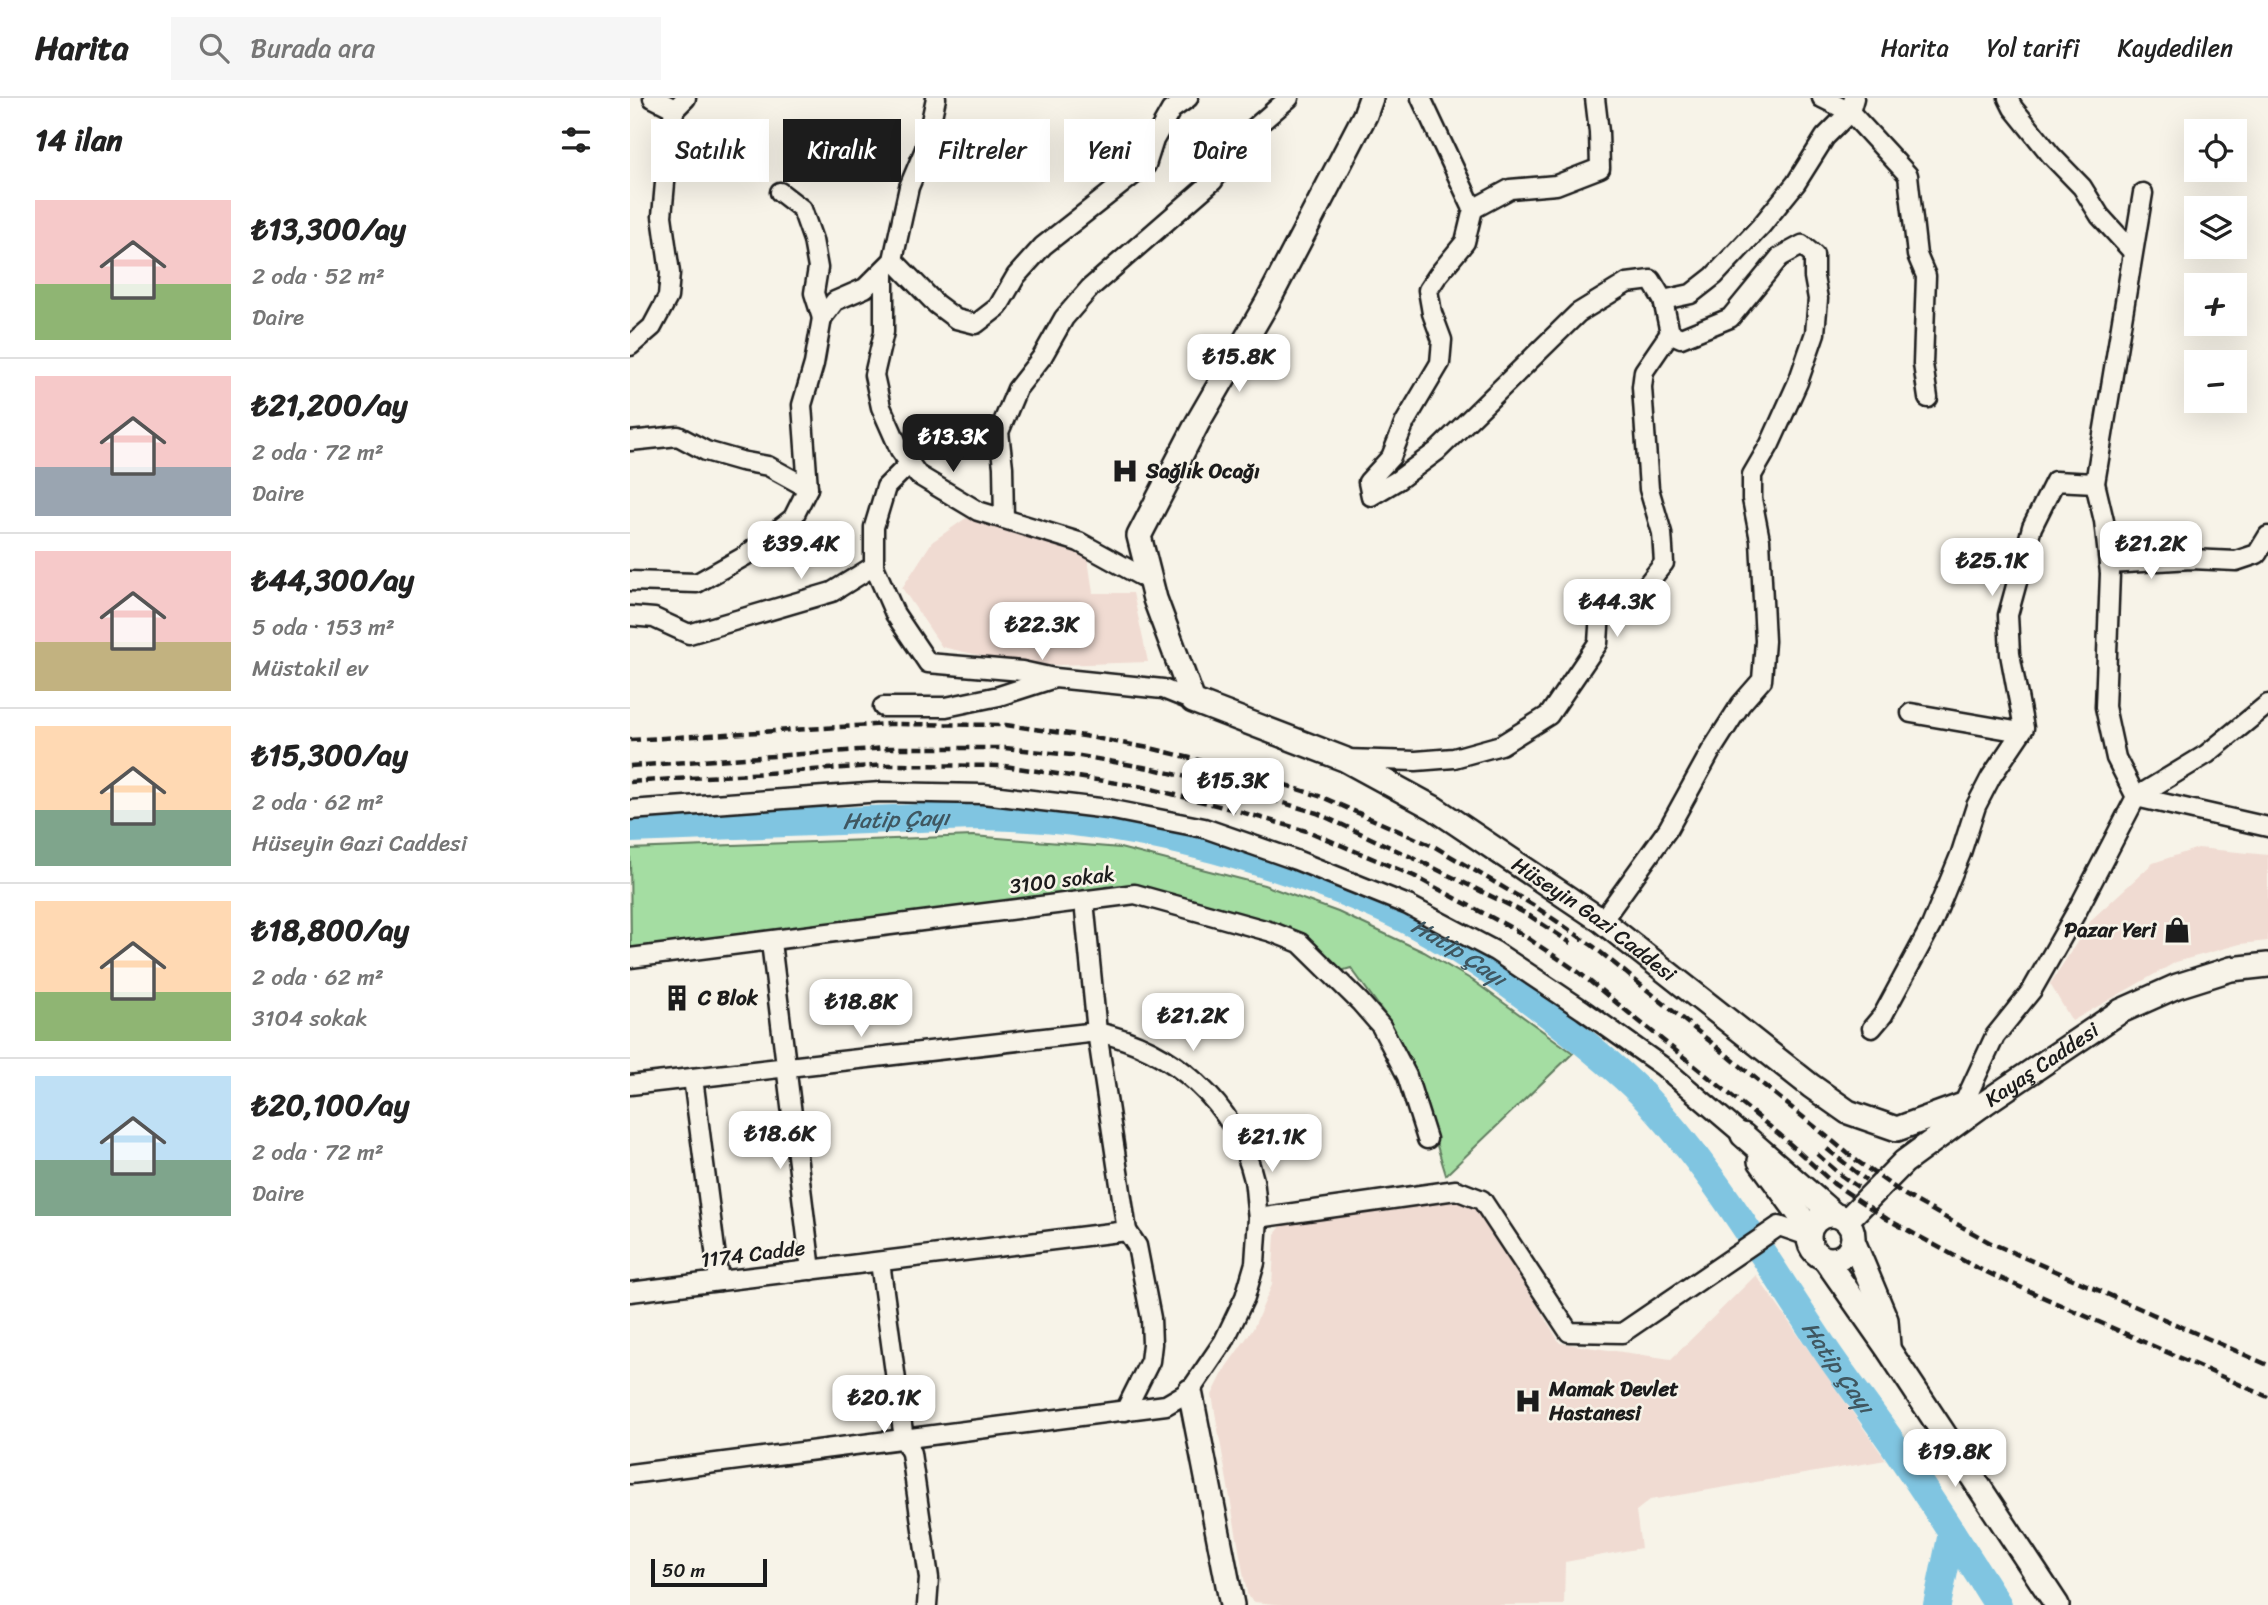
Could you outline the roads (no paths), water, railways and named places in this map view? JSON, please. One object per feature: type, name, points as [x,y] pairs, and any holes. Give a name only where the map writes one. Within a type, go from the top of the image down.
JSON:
[{"type":"street","points":[[630,346],[652,327],[667,297],[670,273],[662,216],[670,128],[681,103],[653,98]]},
{"type":"street","points":[[936,98],[925,149],[909,187],[888,265],[884,332],[874,375],[881,407],[900,450],[918,475],[978,511],[1079,542],[1150,581]]},
{"type":"street","points":[[888,265],[956,319],[976,324],[998,307],[1016,276],[1043,246],[1146,165],[1154,140],[1171,110],[1188,98]]},
{"type":"street","points":[[1004,519],[999,432],[1017,389],[1042,357],[1064,318],[1090,288],[1213,181],[1237,143],[1289,98]]},
{"type":"street","points":[[1193,701],[1154,599],[1139,536],[1198,422],[1267,303],[1365,116],[1371,98]]},
{"type":"street","points":[[1344,759],[1416,761],[1454,758],[1501,745],[1549,715],[1598,643],[1601,612],[1612,603],[1642,591],[1664,563],[1662,533],[1649,489],[1642,387],[1644,371],[1670,333],[1663,300],[1651,280],[1627,283],[1578,313],[1437,451],[1371,496],[1368,482],[1391,457],[1405,422],[1440,363],[1442,340],[1432,313],[1428,290],[1465,242],[1473,209],[1421,98]]},
{"type":"street","points":[[1473,209],[1510,189],[1556,185],[1600,168],[1595,98]]},
{"type":"street","points":[[1822,98],[1852,105],[1908,175],[1917,255],[1926,276],[1923,364],[1928,398]]},
{"type":"street","points":[[2008,98],[2051,155],[2082,187],[2100,216],[2133,251]]},
{"type":"street","points":[[1663,300],[1691,294],[1714,276],[1787,194],[1825,137],[1852,105]]},
{"type":"street","points":[[780,192],[802,209],[813,240],[818,268],[814,293],[822,318]]},
{"type":"street","points":[[2136,797],[2116,758],[2105,707],[2109,564],[2104,521],[2095,484],[2143,193]]},
{"type":"street","points":[[1602,921],[1668,829],[1711,751],[1741,704],[1762,680],[1765,641],[1760,540],[1752,499],[1752,475],[1770,444],[1798,382],[1815,333],[1818,299],[1814,255],[1802,245],[1780,257],[1730,318],[1681,338],[1670,333]]},
{"type":"street","points":[[630,581],[697,583],[746,556],[793,518],[808,488],[802,405],[814,364],[822,318],[835,301],[865,288],[888,265]]},
{"type":"street","points":[[630,441],[678,436],[706,451],[768,466],[808,488]]},
{"type":"street","points":[[910,463],[886,487],[874,527],[874,566],[895,614],[928,663],[1022,670],[1055,678],[1163,689],[1193,701]]},
{"type":"street","points":[[1872,1028],[1883,1015],[1931,926],[1961,853],[1976,806],[1991,777],[2024,728],[2010,654],[2008,615],[2032,527],[2055,481],[2095,484]]},
{"type":"street","points":[[2109,564],[2191,559],[2236,561],[2257,554],[2268,536]]},
{"type":"street","points":[[630,616],[654,618],[689,634],[832,592],[874,566]]},
{"type":"street","points":[[883,707],[946,707],[999,696],[1055,678]]},
{"type":"street","name":"Hüseyin Gazi Caddesi","points":[[1193,701],[1344,759],[1434,808],[1602,921],[1811,1086],[1848,1112],[1897,1129],[1972,1105]]},
{"type":"street","points":[[1972,1105],[1995,1037],[2032,990],[2136,797],[2207,754],[2268,704]]},
{"type":"street","points":[[1911,713],[2021,732]]},
{"type":"street","points":[[630,810],[881,792],[984,793],[1108,809],[1204,828],[1296,860],[1408,905],[1494,951],[1662,1066],[1844,1225],[1886,1320],[1888,1349]]},
{"type":"street","points":[[2136,797],[2268,827]]},
{"type":"street","name":"3100 sokak","points":[[630,958],[1135,894],[1272,932],[1300,943],[1381,1026],[1406,1076],[1427,1139]]},
{"type":"street","points":[[1084,901],[1097,1032],[1127,1231],[1137,1246],[1151,1318],[1150,1361],[1125,1411]]},
{"type":"street","points":[[771,942],[811,1270]]},
{"type":"street","name":"Kayaş Caddesi","points":[[1844,1225],[1904,1162],[1972,1105],[2121,1011],[2177,986],[2220,972],[2268,965]]},
{"type":"street","points":[[630,1086],[1097,1032],[1123,1037],[1154,1051],[1188,1073],[1219,1106],[1240,1140],[1254,1180],[1258,1218],[1255,1263],[1245,1297],[1224,1341],[1190,1391],[1166,1405],[630,1474]]},
{"type":"street","points":[[693,1078],[719,1281]]},
{"type":"street","points":[[1743,1135],[1809,1233],[1812,1250],[1825,1259],[1888,1349],[2057,1605]]},
{"type":"street","points":[[1258,1218],[1456,1191],[1482,1200],[1569,1332],[1622,1334],[1779,1226],[1809,1233]]},
{"type":"street","points":[[1809,1233],[1819,1218],[1844,1225]]},
{"type":"street","points":[[1825,1259],[1832,1260],[1846,1254],[1844,1225]]},
{"type":"street","name":"1174 Cadde","points":[[630,1292],[1127,1231]]},
{"type":"street","points":[[880,1262],[904,1439],[911,1453],[929,1578],[927,1605]]},
{"type":"street","points":[[1190,1391],[1232,1605]]},
{"type":"waterway","name":"Hatip Çayı","points":[[630,829],[973,816],[1094,824],[1211,848],[1289,872],[1369,903],[1433,935],[1467,955],[1571,1032],[1630,1082],[1667,1122],[1737,1214],[1998,1605]]},
{"type":"waterway","points":[[1937,1605],[1952,1533]]},
{"type":"railway","points":[[630,740],[888,724],[1006,725],[1154,749],[1243,771],[1322,797],[1435,847],[1533,905],[1593,946],[1857,1161],[1905,1195],[1989,1242],[2268,1365]]},
{"type":"railway","points":[[630,766],[888,748],[1005,748],[1080,756],[1149,768],[1237,789],[1317,813],[1527,914],[1571,943]]},
{"type":"railway","points":[[630,782],[888,765],[1004,766],[1144,787],[1310,832],[1414,876],[1517,931],[1577,971],[1779,1134],[1834,1184],[1887,1219],[1975,1267],[2268,1397]]},
{"type":"railway","points":[[1827,1149],[1866,1180]]},
{"type":"railway","points":[[1817,1154],[1858,1187]]},
{"type":"place","name":"Sağlık Ocağı","points":[[1125,471]]},
{"type":"place","name":"Pazar Yeri","points":[[2177,930]]},
{"type":"place","name":"C Blok","points":[[677,998]]},
{"type":"place","name":"Mamak Devlet Hastanesi","points":[[1528,1401]]}]
